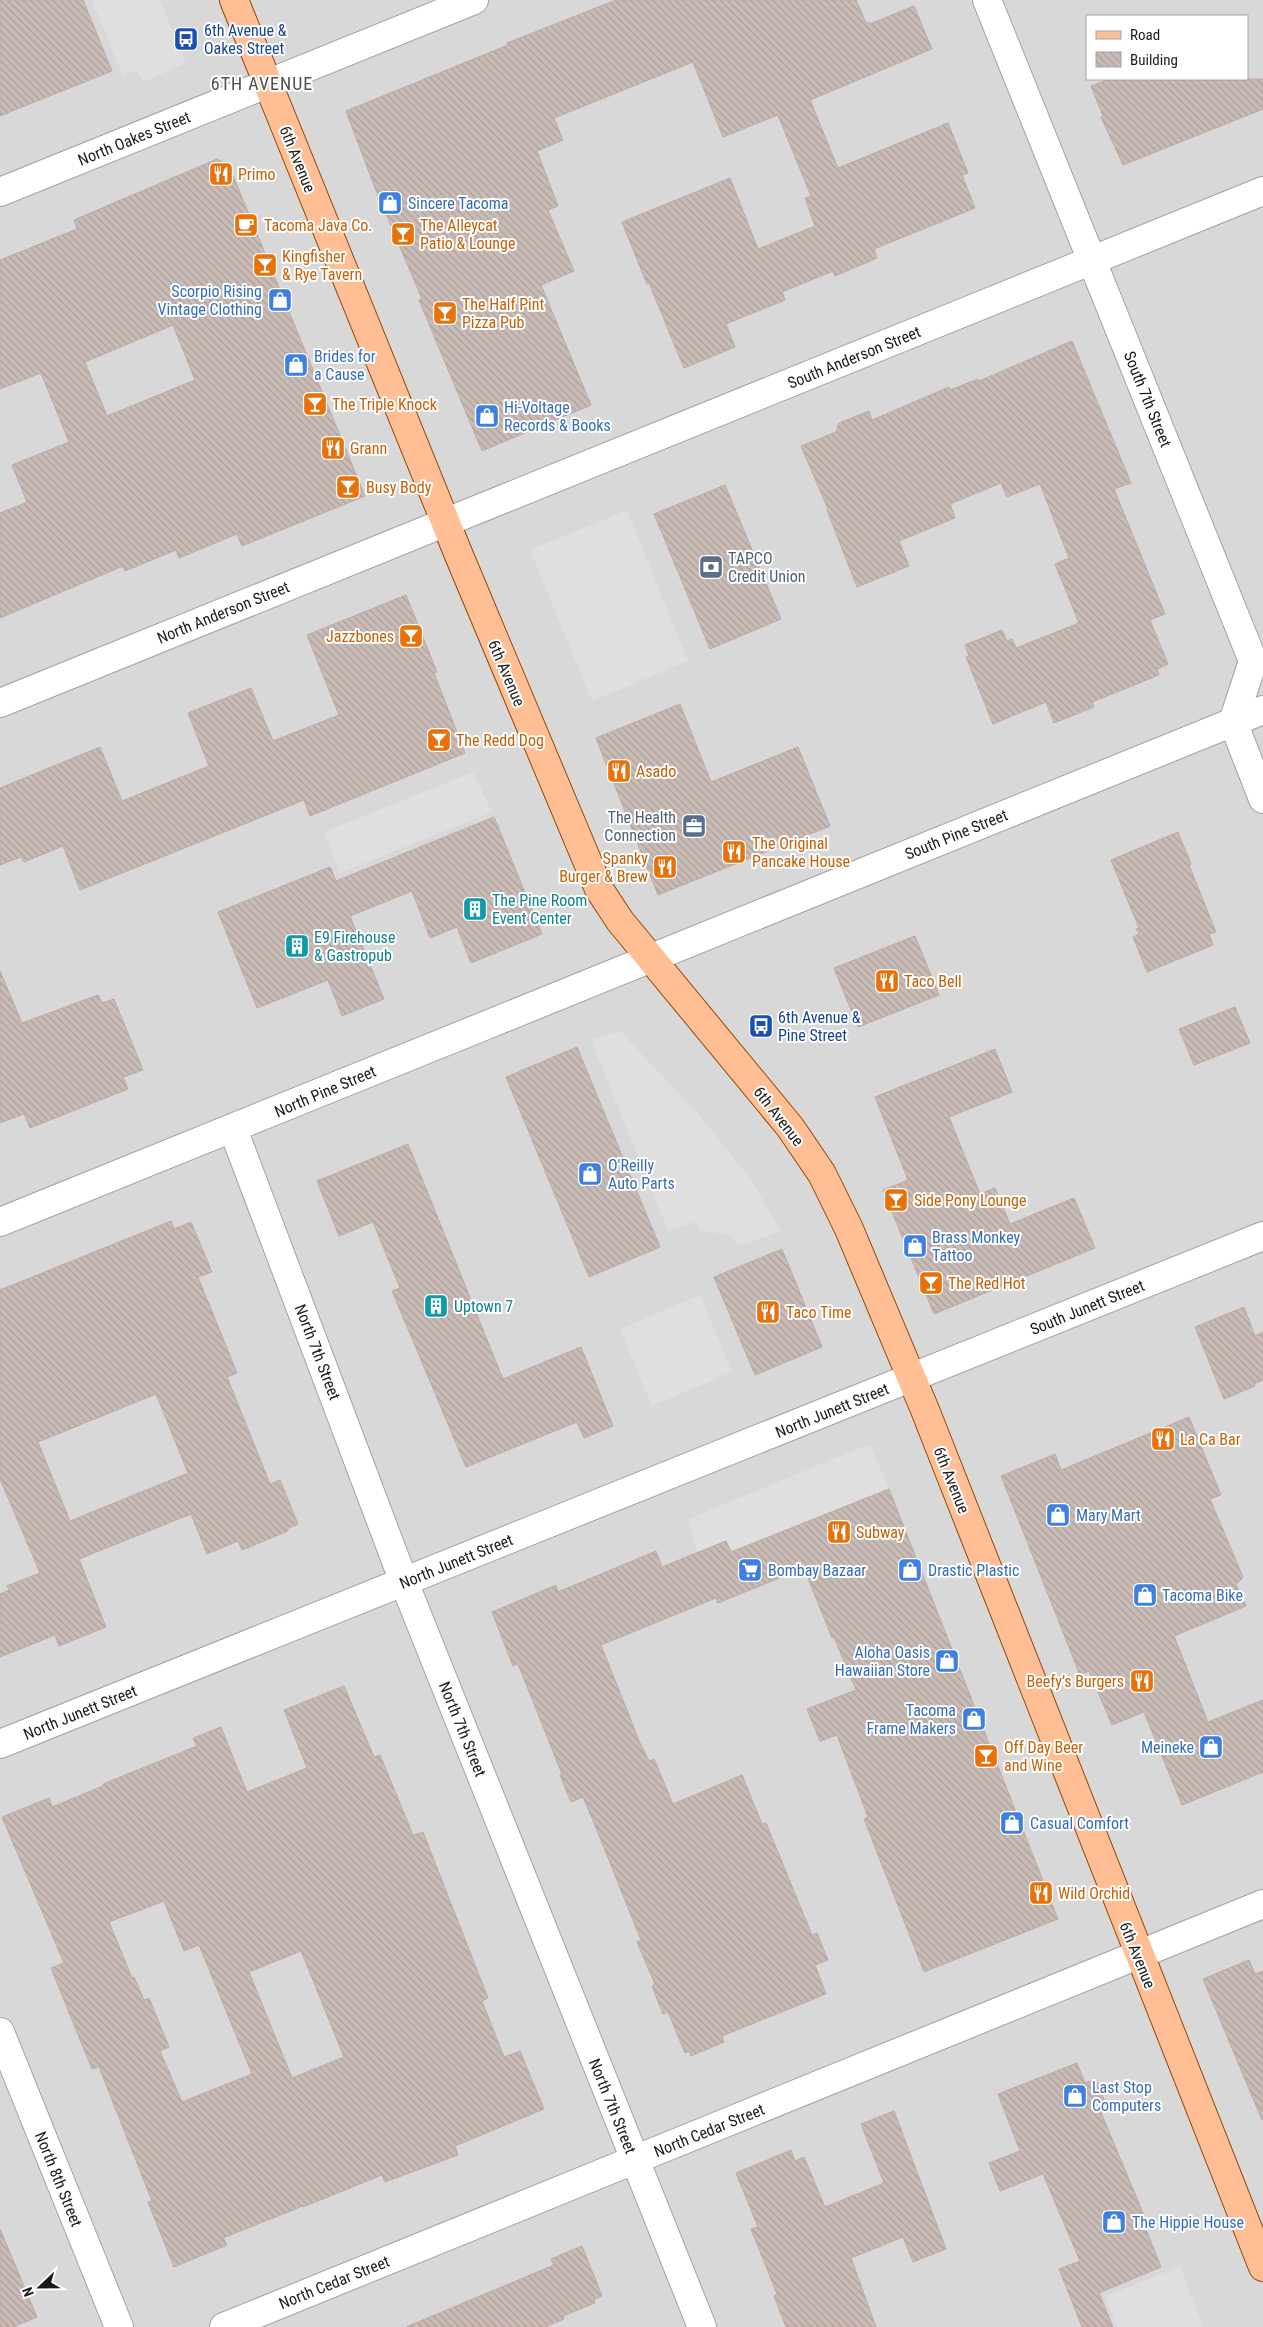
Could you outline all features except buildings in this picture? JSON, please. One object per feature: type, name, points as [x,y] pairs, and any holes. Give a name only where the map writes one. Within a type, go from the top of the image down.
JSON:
[{"type":"main road","name":"6th Avenue","points":[[234,0],[445,522],[588,868],[610,908],[790,1127],[822,1174],[850,1229],[912,1378],[1138,1955],[1263,2267]]},
{"type":"street","name":"North Oakes Street","points":[[0,192],[474,0]]},
{"type":"street","name":"South 7th Street","points":[[987,0],[1253,661],[1233,722]]},
{"type":"street","name":"South Anderson Street","points":[[445,522],[1263,191]]},
{"type":"street","name":"North Anderson Street","points":[[0,703],[445,522]]},
{"type":"street","name":"South Pine Street","points":[[650,957],[1263,710]]},
{"type":"street","points":[[1233,722],[1263,799]]},
{"type":"street","name":"North Pine Street","points":[[0,1222],[233,1129],[650,957]]},
{"type":"street","name":"North 7th Street","points":[[233,1129],[404,1582],[702,2327]]},
{"type":"street","name":"South Junett Street","points":[[912,1378],[1263,1236]]},
{"type":"street","name":"North Junett Street","points":[[0,1744],[912,1378]]},
{"type":"street","name":"North Cedar Street","points":[[224,2327],[1263,1904]]},
{"type":"street","name":"North 8th Street","points":[[0,2032],[119,2327]]},
{"type":"shaded area","points":[[0,0],[1263,0],[1263,2327],[0,2327]]},
{"type":"shaded area","points":[[92,0],[160,0],[186,63],[143,82],[136,70],[123,76]]},
{"type":"shaded area","points":[[627,510],[688,661],[592,701],[530,550]]},
{"type":"shaded area","points":[[473,772],[492,812],[340,873],[324,832]]},
{"type":"shaded area","points":[[620,1031],[698,1114],[751,1180],[781,1231],[740,1246],[729,1235],[700,1230],[696,1222],[668,1231],[591,1040]]},
{"type":"shaded area","points":[[700,1295],[732,1372],[652,1406],[620,1329]]},
{"type":"shaded area","points":[[870,1444],[889,1489],[731,1552],[726,1541],[697,1552],[688,1519]]},
{"type":"shaded area","points":[[1180,2266],[1203,2327],[1117,2327],[1105,2297]]},
{"type":"place","name":"6th Avenue & Oakes Street","points":[[186,39]]},
{"type":"place","name":"Primo","points":[[221,174]]},
{"type":"place","name":"Sincere Tacoma","points":[[390,203]]},
{"type":"place","name":"Tacoma Java Co.","points":[[246,225]]},
{"type":"place","name":"The Alleycat Patio & Lounge","points":[[403,234]]},
{"type":"place","name":"Kingfisher & Rye Tavern","points":[[265,265]]},
{"type":"place","name":"Scorpio Rising Vintage Clothing","points":[[280,300]]},
{"type":"place","name":"The Half Pint Pizza Pub","points":[[445,313]]},
{"type":"place","name":"Brides for a Cause","points":[[296,365]]},
{"type":"place","name":"The Triple Knock","points":[[315,404]]},
{"type":"place","name":"Hi-Voltage Records & Books","points":[[487,416]]},
{"type":"place","name":"Grann","points":[[333,448]]},
{"type":"place","name":"Busy Body","points":[[348,487]]},
{"type":"place","name":"TAPCO Credit Union","points":[[711,567]]},
{"type":"place","name":"Jazzbones","points":[[411,636]]},
{"type":"place","name":"The Redd Dog","points":[[439,740]]},
{"type":"place","name":"Asado","points":[[619,771]]},
{"type":"place","name":"The Health Connection","points":[[694,826]]},
{"type":"place","name":"The Original Pancake House","points":[[734,852]]},
{"type":"place","name":"Spanky Burger & Brew","points":[[665,867]]},
{"type":"place","name":"The Pine Room Event Center","points":[[475,909]]},
{"type":"place","name":"E9 Firehouse & Gastropub","points":[[297,946]]},
{"type":"place","name":"Taco Bell","points":[[887,981]]},
{"type":"place","name":"6th Avenue & Pine Street","points":[[761,1026]]},
{"type":"place","name":"O'Reilly Auto Parts","points":[[590,1174]]},
{"type":"place","name":"Side Pony Lounge","points":[[896,1200]]},
{"type":"place","name":"Brass Monkey Tattoo","points":[[915,1246]]},
{"type":"place","name":"The Red Hot","points":[[931,1283]]},
{"type":"place","name":"Uptown 7","points":[[436,1306]]},
{"type":"place","name":"Taco Time","points":[[768,1312]]},
{"type":"place","name":"La Ca Bar","points":[[1163,1439]]},
{"type":"place","name":"Mary Mart","points":[[1058,1515]]},
{"type":"place","name":"Subway","points":[[839,1532]]},
{"type":"place","name":"Bombay Bazaar","points":[[750,1570]]},
{"type":"place","name":"Drastic Plastic","points":[[910,1570]]},
{"type":"place","name":"Tacoma Bike","points":[[1145,1595]]},
{"type":"place","name":"Aloha Oasis Hawaiian Store","points":[[947,1661]]},
{"type":"place","name":"Beefy’s Burgers","points":[[1142,1681]]},
{"type":"place","name":"Tacoma Frame Makers","points":[[974,1719]]},
{"type":"place","name":"Meineke","points":[[1211,1747]]},
{"type":"place","name":"Off Day Beer and Wine","points":[[986,1756]]},
{"type":"place","name":"Casual Comfort","points":[[1012,1823]]},
{"type":"place","name":"Wild Orchid","points":[[1041,1893]]},
{"type":"place","name":"Last Stop Computers","points":[[1075,2096]]},
{"type":"place","name":"The Hippie House","points":[[1114,2222]]},
{"type":"district","name":"6TH AVENUE","points":[[262,84]]}]
